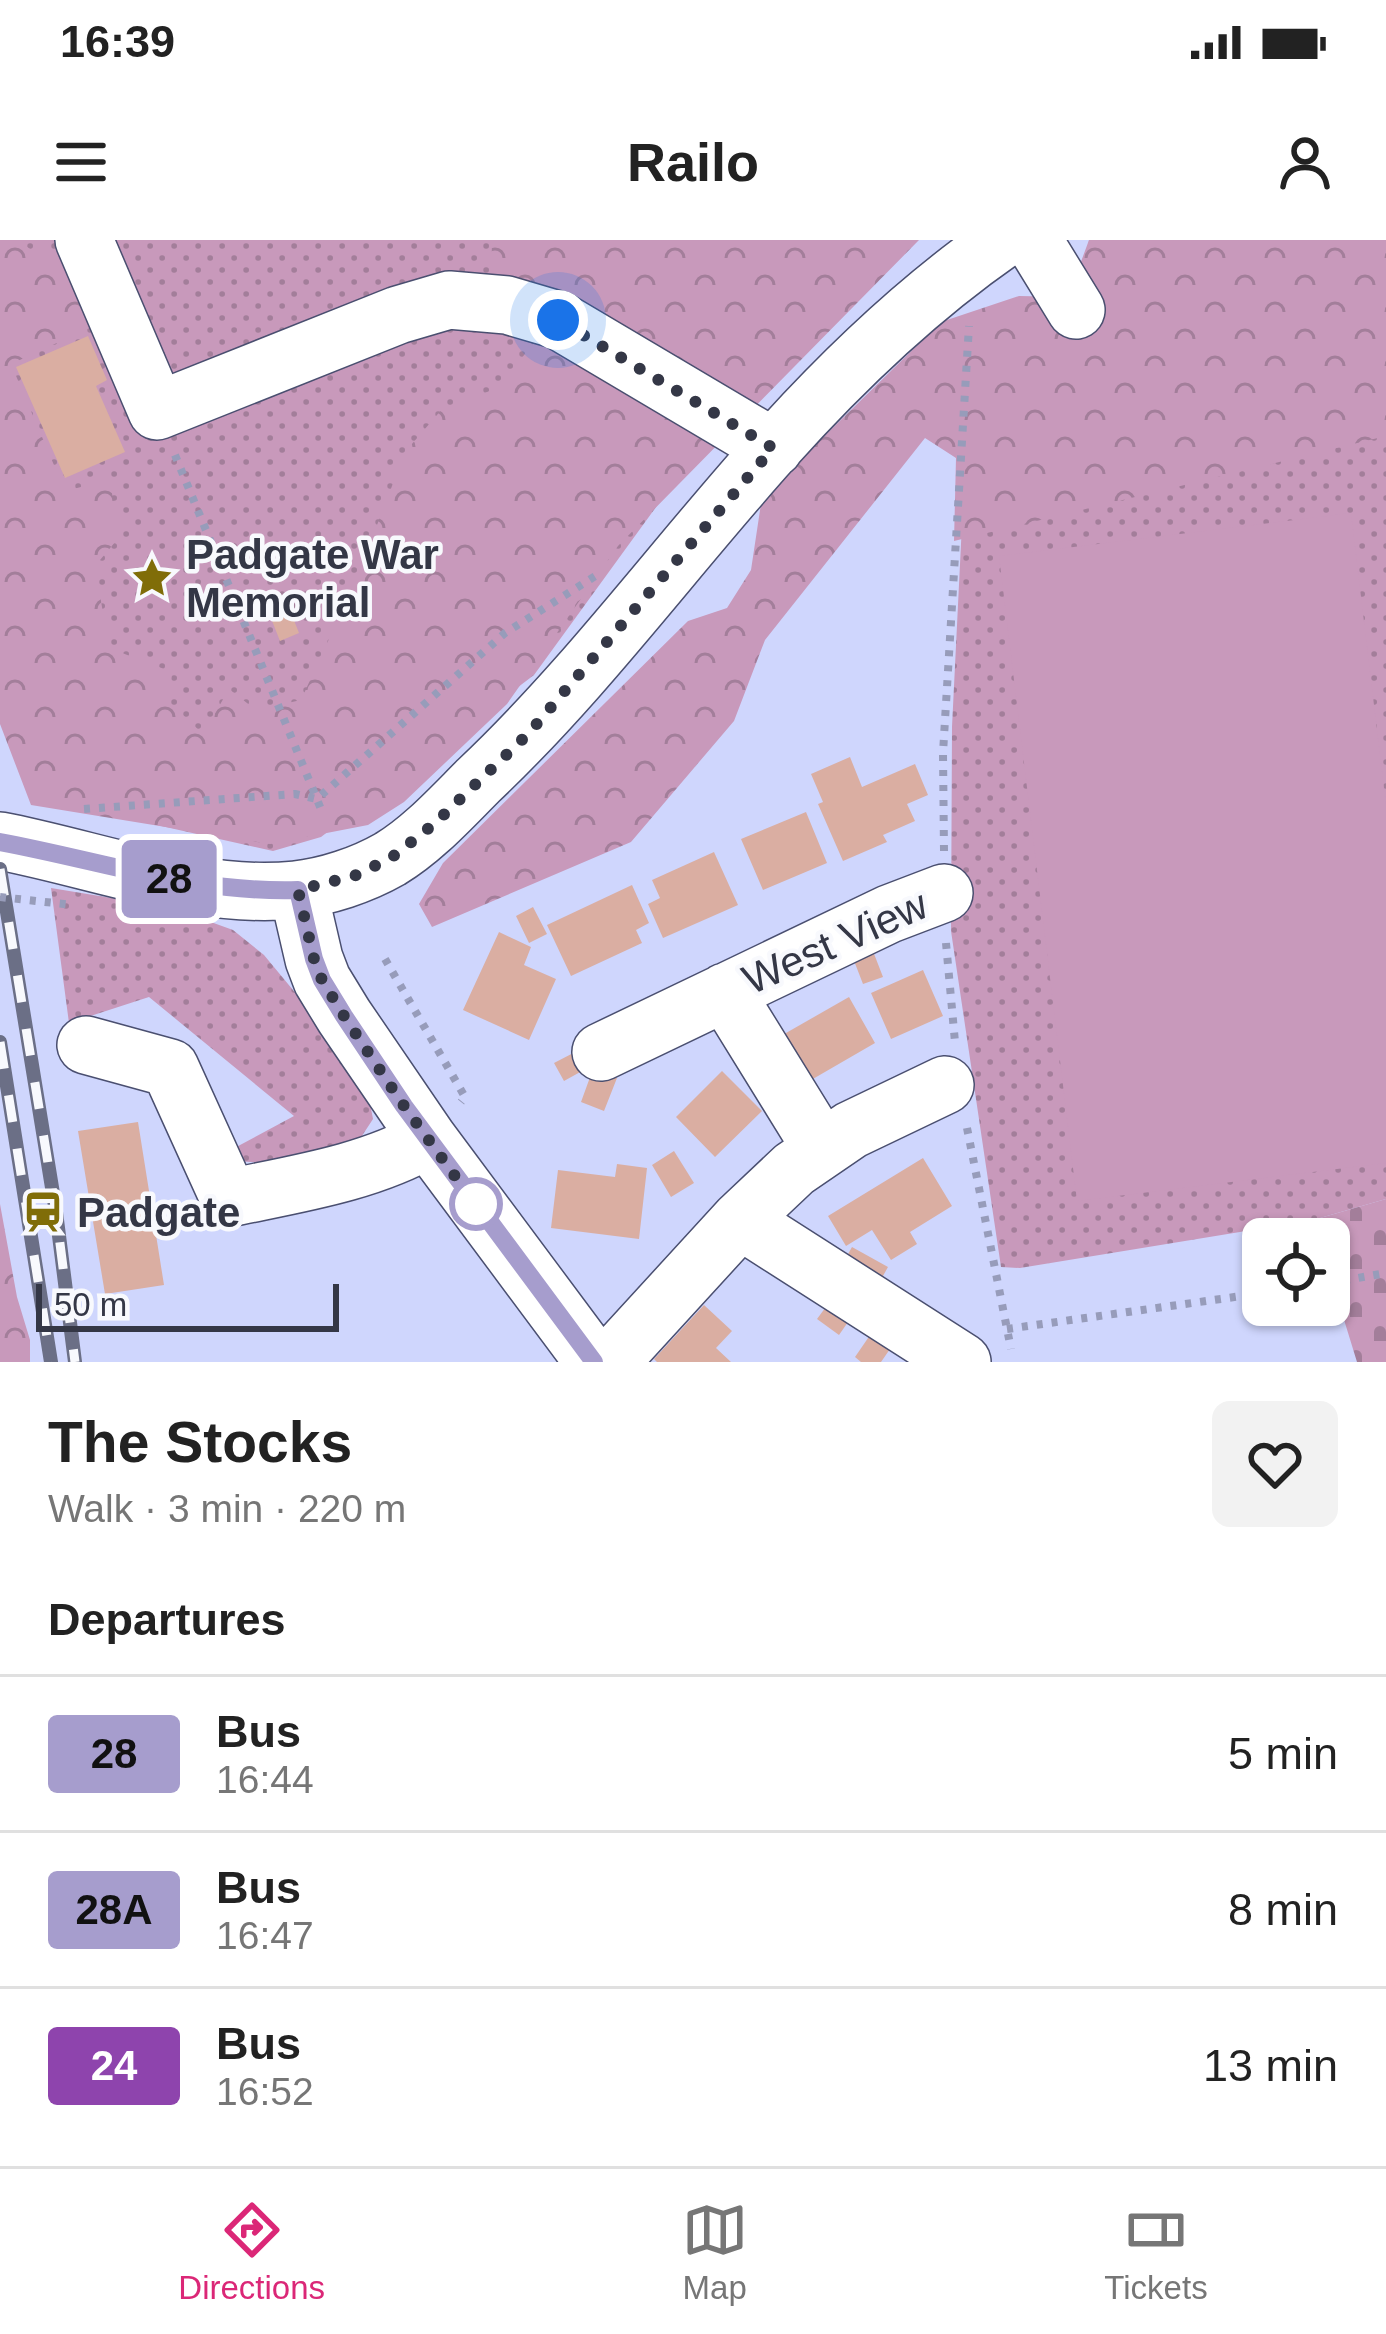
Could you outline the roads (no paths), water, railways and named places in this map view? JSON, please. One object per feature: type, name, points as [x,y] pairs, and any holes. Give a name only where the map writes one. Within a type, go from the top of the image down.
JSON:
[{"type":"street","points":[[84,240],[158,411],[398,315],[449,300],[507,305],[558,320],[773,448]]},
{"type":"street","points":[[10,843],[205,886],[254,891],[298,890],[354,876],[391,858],[434,824],[528,734],[773,448],[885,332],[1002,240]]},
{"type":"street","points":[[1034,240],[1076,310]]},
{"type":"street","points":[[298,890],[314,959],[344,1016],[428,1139],[594,1362]]},
{"type":"street","name":"West View","points":[[602,1052],[889,914],[944,893]]},
{"type":"street","name":"West View","points":[[725,992],[822,1149]]},
{"type":"street","points":[[86,1045],[170,1068],[230,1198],[320,1178],[405,1152],[428,1139]]},
{"type":"street","points":[[610,1362],[740,1220],[794,1169],[867,1121],[946,1084]]},
{"type":"street","points":[[740,1220],[962,1362]]},
{"type":"railway","points":[[0,869],[56,1212],[75,1362]]},
{"type":"railway","points":[[0,1042],[51,1362]]},
{"type":"place","name":"Padgate War Memorial","points":[[152,578]]},
{"type":"place","name":"Padgate","points":[[43,1212]]}]
